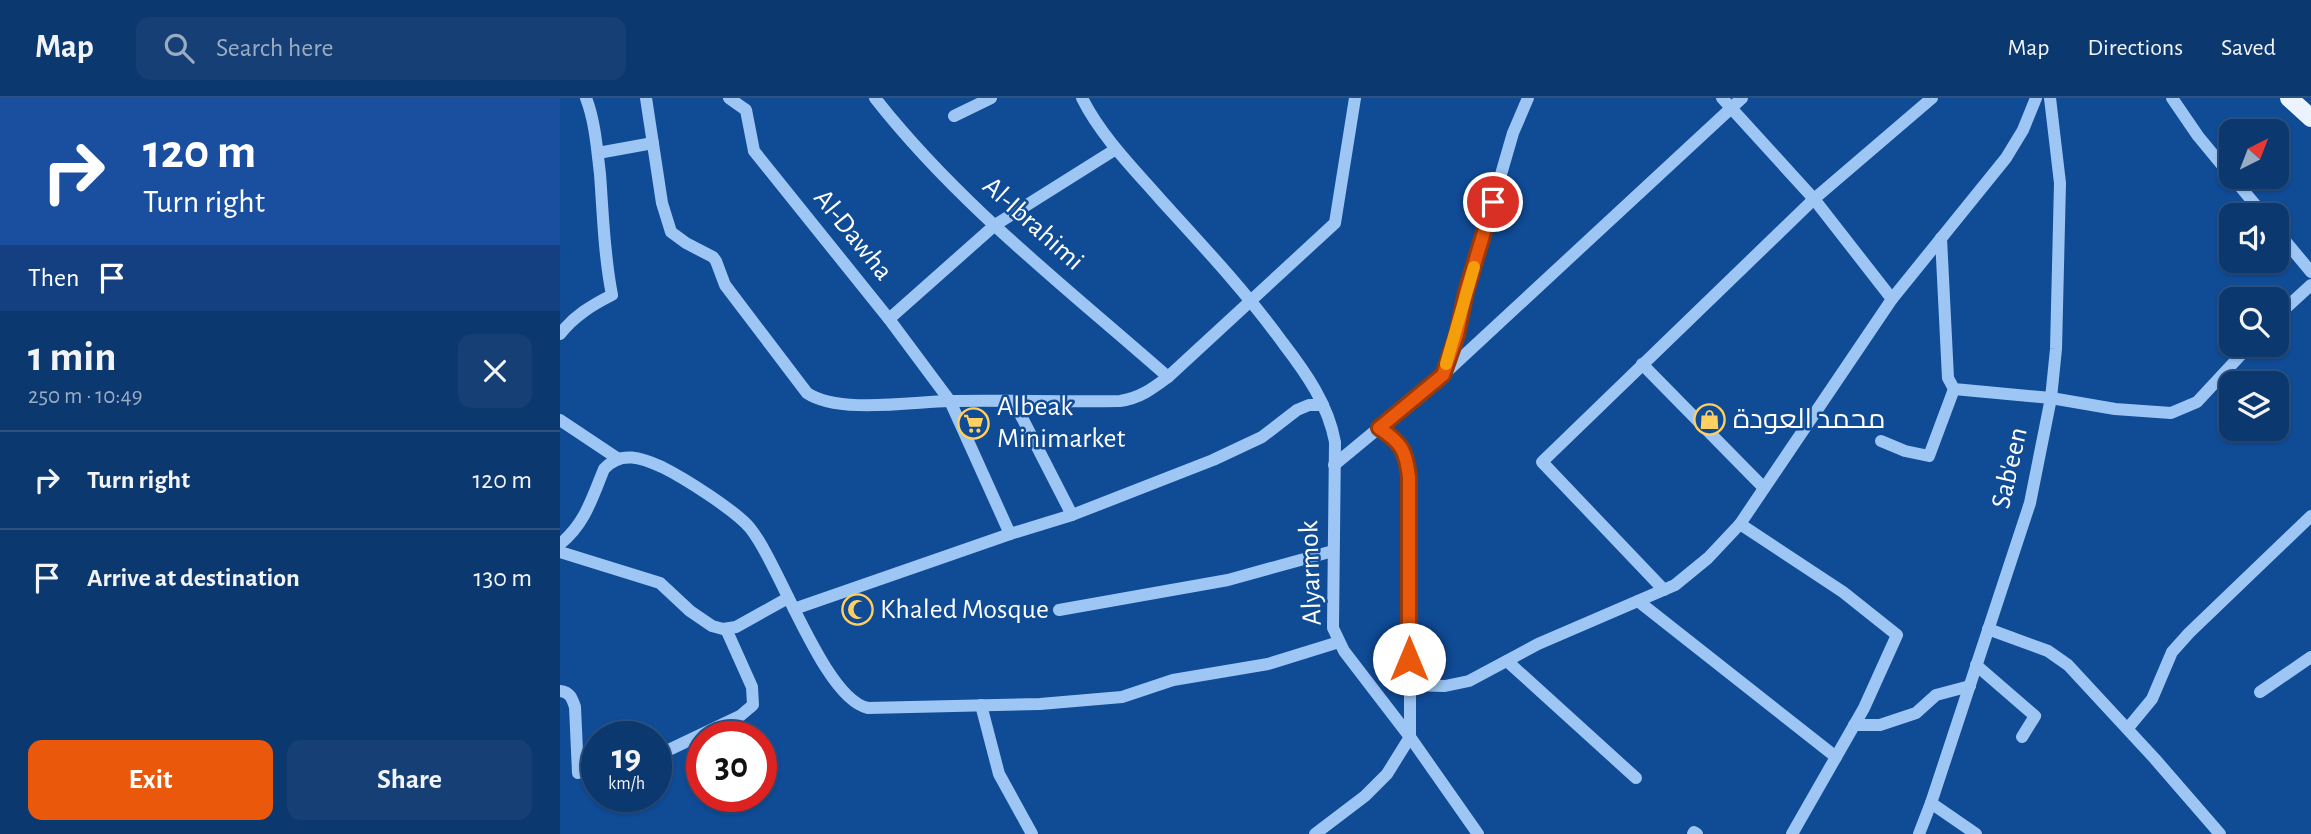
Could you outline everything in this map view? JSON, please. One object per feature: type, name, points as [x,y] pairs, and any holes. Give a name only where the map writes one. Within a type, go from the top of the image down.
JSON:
[{"type":"street","points":[[560,334],[569,322],[589,307],[612,295],[598,153],[586,98]]},
{"type":"street","points":[[646,98],[662,203],[671,232],[713,257],[725,285],[807,393],[830,403],[871,405],[950,401],[1136,399],[1168,377],[1335,223],[1355,98]]},
{"type":"street","name":"Al-Dawha","points":[[729,98],[746,110],[754,151],[889,319],[950,401],[1010,534]]},
{"type":"street","name":"Al-Ibrahimi","points":[[875,98],[905,136],[995,225],[1168,377]]},
{"type":"street","points":[[954,116],[990,98]]},
{"type":"street","name":"Alyarmok","points":[[1083,98],[1116,149],[1251,299],[1303,369],[1323,405],[1335,442],[1333,628],[1339,642],[1478,834]]},
{"type":"street","points":[[1443,375],[1457,335],[1466,292],[1513,133],[1528,98]]},
{"type":"street","points":[[1334,466],[1443,375],[1726,102],[1742,98]]},
{"type":"street","points":[[1664,590],[1542,462],[1814,200],[1932,98]]},
{"type":"street","points":[[1409,685],[1457,685],[1469,681],[1538,643],[1675,585],[1708,558],[1740,524],[1892,299],[2006,158],[2023,130],[2036,98]]},
{"type":"street","name":"Sab'een","points":[[1919,834],[2030,503],[2051,398],[2056,349],[2060,183],[2050,98]]},
{"type":"street","points":[[2172,98],[2219,160]]},
{"type":"street","points":[[1726,102],[1814,200],[1892,299]]},
{"type":"street","points":[[598,153],[653,143]]},
{"type":"street","points":[[889,319],[995,225],[1116,149]]},
{"type":"street","points":[[2243,189],[2254,203]]},
{"type":"street","points":[[1941,238],[1948,378],[1954,388]]},
{"type":"street","points":[[2289,245],[2311,272]]},
{"type":"street","points":[[2289,305],[2311,285]]},
{"type":"street","points":[[1954,388],[2051,398],[2089,406],[2162,414],[2181,411],[2204,396],[2239,357]]},
{"type":"street","points":[[1642,364],[1764,488]]},
{"type":"street","points":[[1881,441],[1905,451],[1929,456],[1954,388]]},
{"type":"street","points":[[1014,402],[1072,515]]},
{"type":"street","points":[[560,552],[660,583],[690,611],[712,626],[726,629],[791,604],[1072,515],[1213,460],[1262,438],[1297,410],[1309,405],[1323,405]]},
{"type":"street","points":[[560,420],[617,458]]},
{"type":"street","points":[[1315,834],[1337,820],[1380,782],[1410,737],[1407,457],[1393,437],[1379,428]]},
{"type":"street","points":[[560,544],[579,526],[604,469],[617,458],[631,456],[652,462],[674,473],[737,515],[760,542],[837,685],[848,698],[860,706],[878,709],[1040,704],[1122,697],[1173,680],[1268,664],[1339,642]]},
{"type":"street","points":[[2128,728],[2152,699],[2172,652],[2311,516]]},
{"type":"street","points":[[1740,524],[1843,592],[1897,635],[1854,725],[1792,834]]},
{"type":"street","points":[[1059,610],[1228,580],[1333,551]]},
{"type":"street","points":[[1638,601],[1836,757]]},
{"type":"street","points":[[672,750],[740,716],[752,705],[752,687],[726,629]]},
{"type":"street","points":[[1988,629],[2038,646],[2059,657],[2128,728],[2220,834]]},
{"type":"street","points":[[2260,692],[2311,657]]},
{"type":"street","points":[[1507,661],[1636,778]]},
{"type":"street","points":[[1976,665],[2035,716],[2022,737]]},
{"type":"street","points":[[1854,725],[1880,725],[1916,713],[1936,695],[1970,686]]},
{"type":"street","points":[[560,691],[566,692],[575,706],[578,773]]},
{"type":"street","points":[[981,705],[999,774],[1032,834]]},
{"type":"street","points":[[1931,803],[1976,834]]},
{"type":"slow traffic","points":[[1446,364],[1457,335],[1474,267]]},
{"type":"place","name":"محمد العودة","points":[[1710,420]]},
{"type":"place","name":"Albeak Minimarket","points":[[974,423]]},
{"type":"place","name":"Khaled Mosque","points":[[857,610]]},
{"type":"route","points":[[1409,659],[1407,457],[1393,437],[1379,428],[1443,375],[1457,335],[1466,292],[1493,202]]}]
